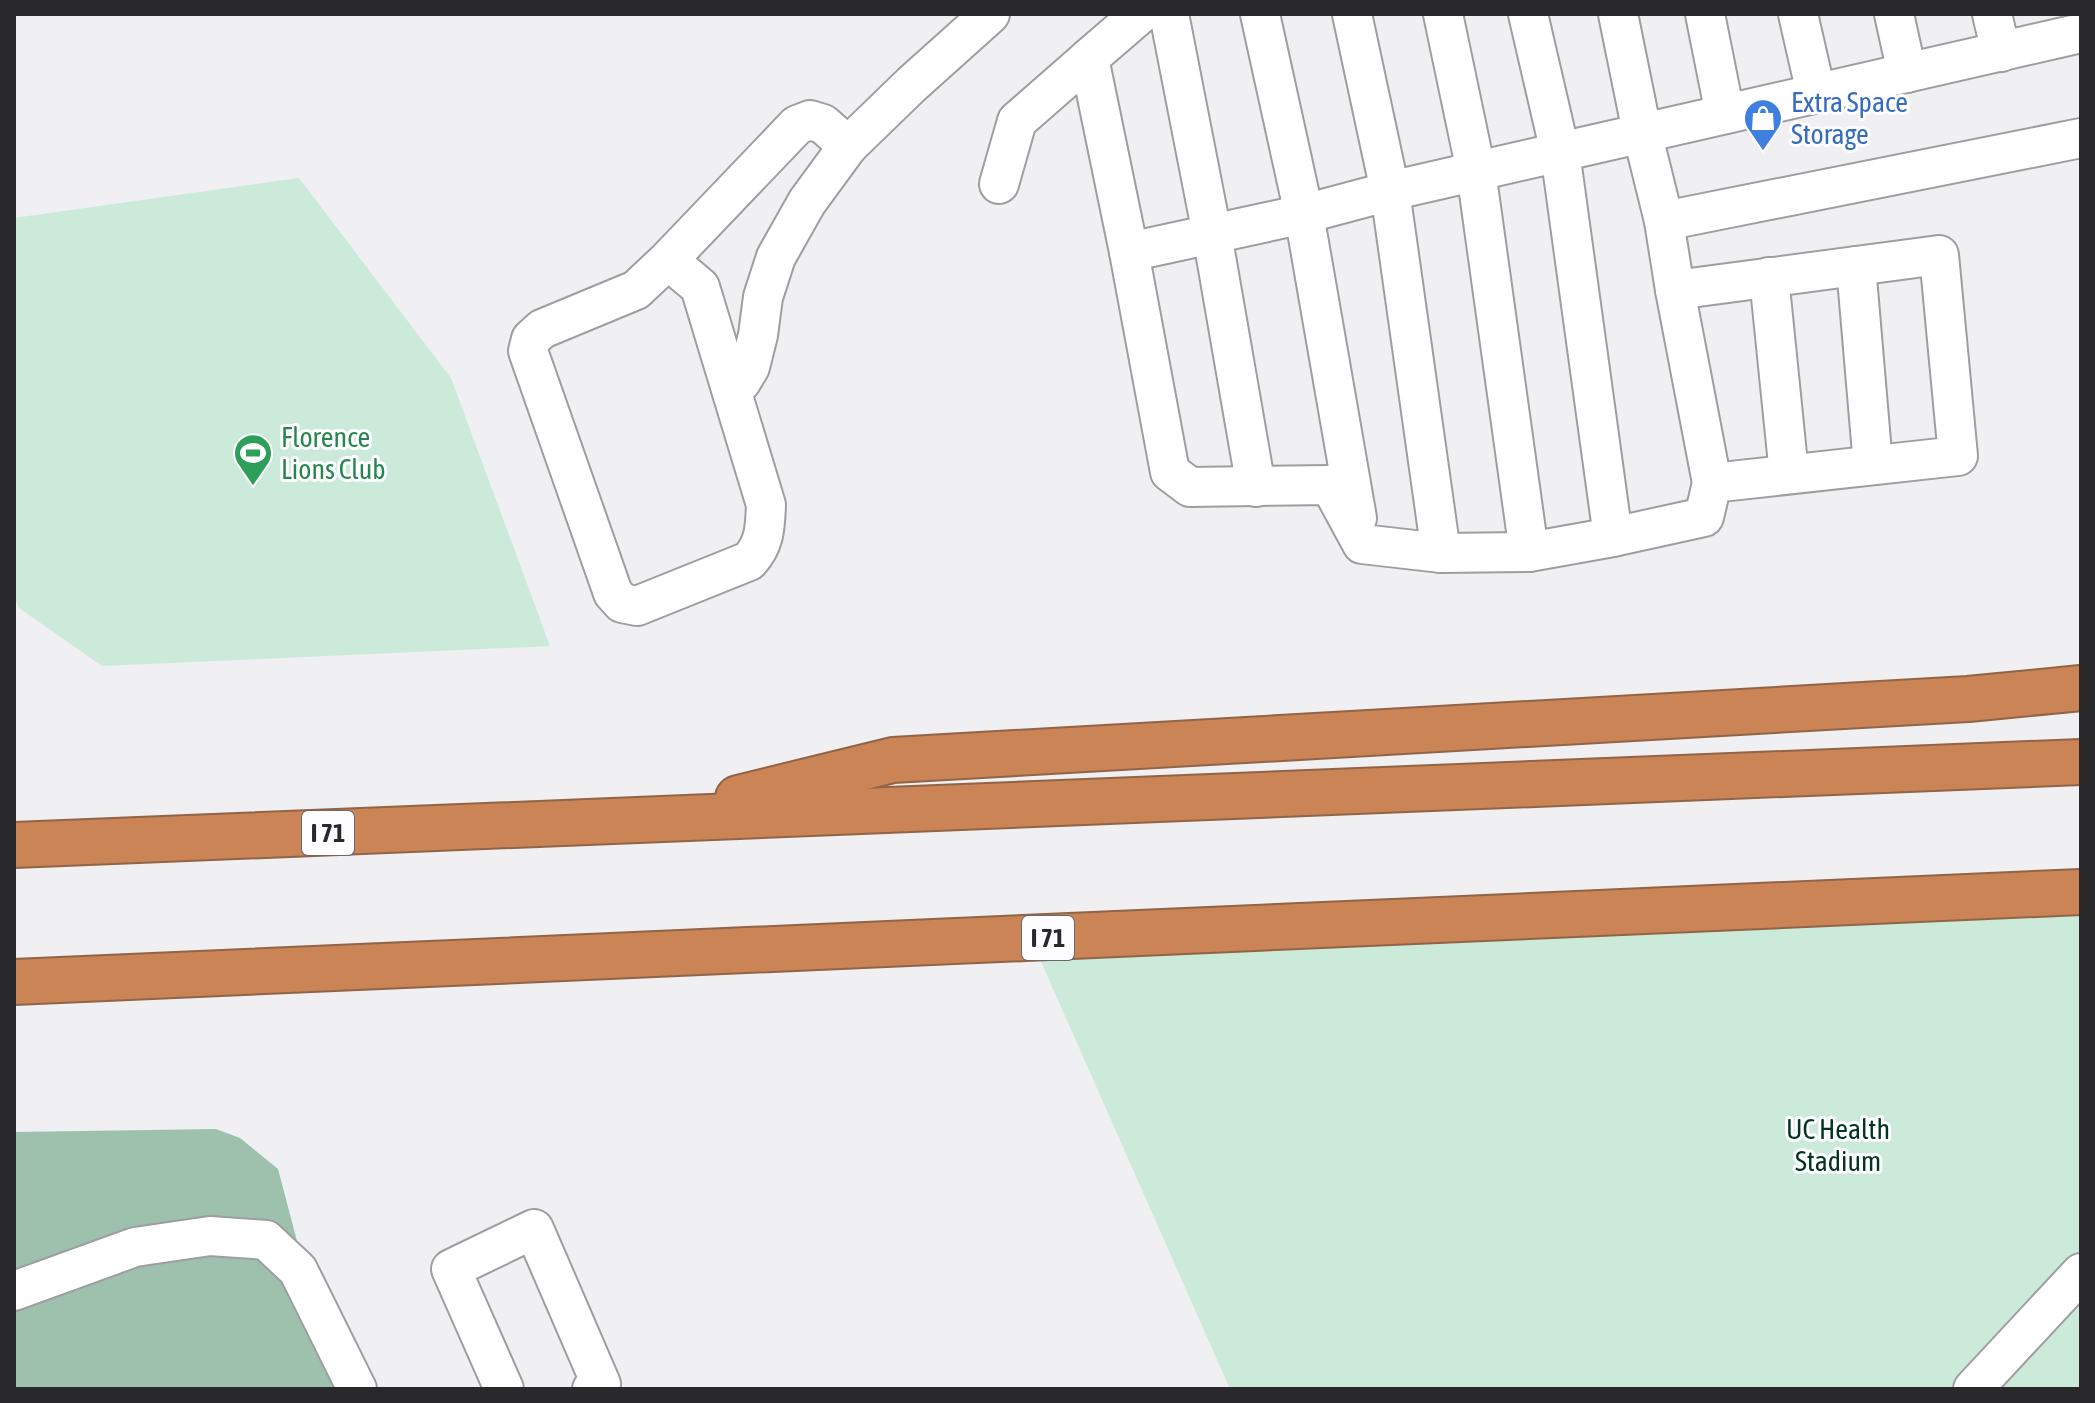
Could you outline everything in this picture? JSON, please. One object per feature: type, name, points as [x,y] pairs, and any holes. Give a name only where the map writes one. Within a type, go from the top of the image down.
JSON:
[{"type":"highway","points":[[643,821],[893,760],[1968,699],[2081,688]]},
{"type":"highway","name":"I 71","points":[[14,845],[2081,762]]},
{"type":"highway","name":"I 71","points":[[14,982],[2081,892]]},
{"type":"street","points":[[731,389],[741,382],[750,367],[763,297],[776,257],[807,202],[848,146],[990,14]]},
{"type":"street","points":[[999,184],[1017,121],[1140,14]]},
{"type":"street","points":[[1169,14],[1212,234],[1256,487]]},
{"type":"street","points":[[1260,14],[1304,214],[1362,544]]},
{"type":"street","points":[[1352,14],[1390,191],[1441,553]]},
{"type":"street","points":[[1443,14],[1476,171],[1529,552]]},
{"type":"street","points":[[1528,14],[1560,152],[1613,537]]},
{"type":"street","points":[[1362,544],[1441,553],[1529,552],[1704,517],[1712,483],[1664,221],[1618,14]]},
{"type":"street","points":[[1705,14],[1725,114]]},
{"type":"street","points":[[1798,14],[1816,93]]},
{"type":"street","points":[[1894,14],[1907,73]]},
{"type":"street","points":[[1992,14],[2001,52]]},
{"type":"street","points":[[1129,252],[2081,33]]},
{"type":"street","points":[[1089,58],[1170,472],[1190,487],[1330,485],[1362,544]]},
{"type":"street","points":[[668,260],[700,287],[766,505],[764,536],[749,561],[637,606],[622,603],[613,593],[528,351],[531,339],[542,329],[636,290],[797,125],[810,120],[823,124],[848,146]]},
{"type":"street","points":[[1664,221],[2081,138]]},
{"type":"street","points":[[1675,290],[1939,255],[1958,456],[1712,483]]},
{"type":"street","points":[[1856,266],[1873,465]]},
{"type":"street","points":[[1769,277],[1789,474]]},
{"type":"street","points":[[504,1389],[451,1269],[534,1229],[599,1387]]},
{"type":"street","points":[[14,1291],[135,1247],[210,1236],[266,1240],[298,1270],[357,1389]]},
{"type":"street","points":[[1973,1389],[2081,1273]]},
{"type":"green space","name":"Florence Lions Club","points":[[299,178],[451,378],[550,646],[102,666],[19,608],[14,596],[14,218]]},
{"type":"green space","name":"UC Health Stadium","points":[[2081,892],[2081,1389],[1230,1389],[1031,939]]},
{"type":"green space","points":[[216,1129],[240,1138],[278,1169],[315,1309],[358,1389],[14,1389],[14,1132]]},
{"type":"place","name":"Extra Space Storage","points":[[1763,152]]},
{"type":"place","name":"Florence Lions Club","points":[[253,487]]}]
